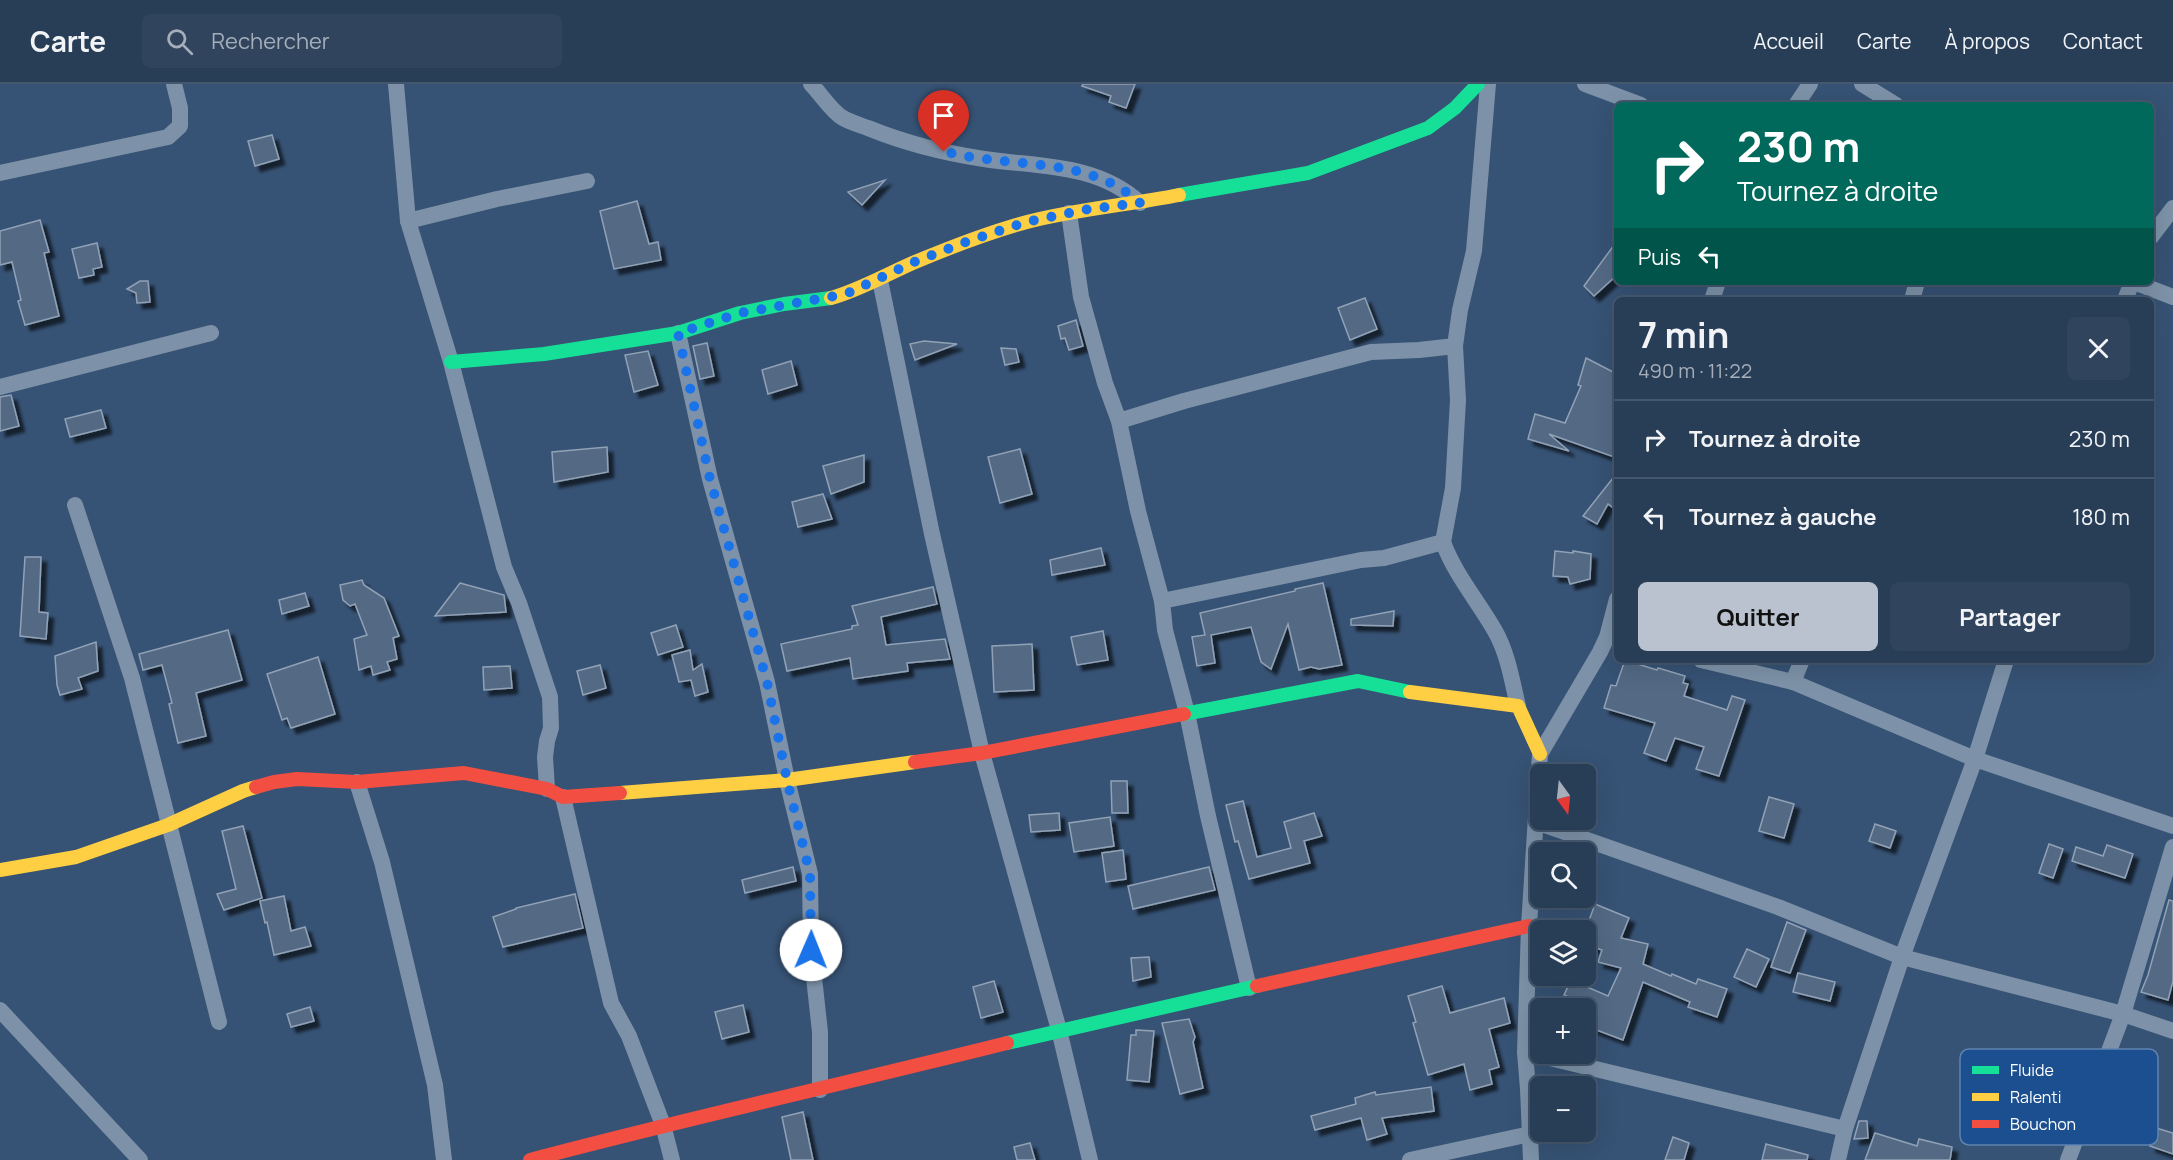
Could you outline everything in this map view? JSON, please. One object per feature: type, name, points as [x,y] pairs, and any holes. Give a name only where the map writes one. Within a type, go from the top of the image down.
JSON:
[{"type":"street","points":[[0,173],[168,137],[180,126],[180,108],[174,84]]},
{"type":"street","points":[[396,84],[408,221],[452,362],[504,567],[519,603],[550,697],[550,728],[546,757],[547,789]]},
{"type":"street","points":[[811,84],[841,117],[878,132],[924,148],[984,159],[1056,166],[1089,174],[1125,189],[1140,203]]},
{"type":"street","points":[[452,362],[544,354],[678,333],[740,313],[846,294],[880,280],[914,262],[1026,222],[1197,191],[1308,174],[1428,128],[1455,108],[1478,84]]},
{"type":"street","points":[[1488,84],[1474,251],[1460,310],[1455,346],[1458,400],[1453,488],[1443,543],[1450,560],[1496,632],[1509,667],[1518,706],[1539,754],[1539,764]]},
{"type":"street","points":[[1585,84],[1633,102]]},
{"type":"street","points":[[1798,102],[1809,84]]},
{"type":"street","points":[[1862,84],[1891,102]]},
{"type":"street","points":[[408,221],[497,199],[587,181]]},
{"type":"street","points":[[2154,233],[2173,208]]},
{"type":"street","points":[[1069,213],[1081,297],[1101,372],[1119,421],[1138,511],[1162,601],[1165,630],[1187,713],[1208,816],[1250,988]]},
{"type":"street","points":[[880,280],[932,534],[982,753],[1059,1030],[1090,1160]]},
{"type":"street","points":[[2141,285],[2173,297]]},
{"type":"street","points":[[0,387],[211,333]]},
{"type":"street","points":[[678,333],[710,479],[767,682],[787,780],[810,874],[811,950],[820,1032],[820,1090]]},
{"type":"street","points":[[1119,421],[1238,386],[1371,352],[1455,346]]},
{"type":"street","points":[[75,505],[132,678],[219,1022]]},
{"type":"street","points":[[1162,601],[1362,560],[1384,558],[1443,543]]},
{"type":"street","points":[[1539,754],[1612,638],[1614,622]]},
{"type":"street","points":[[1714,663],[1793,682],[1976,759],[2173,826]]},
{"type":"street","points":[[1793,682],[1801,663]]},
{"type":"street","points":[[1838,1160],[1845,1129],[1902,957],[1976,759],[2005,663]]},
{"type":"street","points":[[0,870],[76,857],[168,825],[243,791],[274,782],[297,779],[357,782],[464,773],[547,789],[563,797],[787,780],[982,753],[1358,681],[1421,694],[1518,706]]},
{"type":"street","points":[[357,782],[382,862],[435,1085],[444,1160]]},
{"type":"street","points":[[563,797],[611,1003],[629,1036],[663,1125],[672,1160]]},
{"type":"street","points":[[1410,1160],[1530,1134],[1525,1052],[1529,926],[1535,830]]},
{"type":"street","points":[[1559,830],[1778,907],[1902,957],[2122,1014],[2173,1031]]},
{"type":"street","points":[[2109,1049],[2173,847]]},
{"type":"street","points":[[530,1160],[663,1125],[820,1090],[1059,1030],[1529,926]]},
{"type":"street","points":[[0,1010],[140,1160]]},
{"type":"street","points":[[1525,1052],[1845,1129]]},
{"type":"street","points":[[1530,1142],[1531,1160]]},
{"type":"street","points":[[2068,1160],[2074,1145]]},
{"type":"building","points":[[1083,84],[1135,84],[1126,108],[1109,102],[1111,96],[1082,86]]},
{"type":"building","points":[[272,135],[279,159],[255,166],[248,141]]},
{"type":"building","points":[[885,180],[862,205],[848,192]]},
{"type":"building","points":[[637,201],[649,244],[658,242],[661,260],[614,269],[600,211]]},
{"type":"building","points":[[40,220],[49,252],[44,253],[59,316],[25,325],[18,301],[21,300],[12,262],[0,265],[0,231]]},
{"type":"building","points":[[97,243],[102,267],[93,269],[94,275],[79,278],[72,249]]},
{"type":"building","points":[[1614,245],[1614,278],[1594,296],[1584,286]]},
{"type":"building","points":[[140,281],[148,281],[150,302],[137,303],[136,293],[127,289]]},
{"type":"building","points":[[1365,298],[1377,329],[1350,340],[1338,308]]},
{"type":"building","points":[[1076,320],[1083,346],[1069,350],[1065,338],[1061,339],[1058,326]]},
{"type":"building","points":[[924,341],[957,344],[915,360],[910,344]]},
{"type":"building","points":[[707,343],[714,376],[700,379],[693,346]]},
{"type":"building","points":[[1001,348],[1016,349],[1019,362],[1005,365]]},
{"type":"building","points":[[648,351],[658,385],[634,392],[625,355]]},
{"type":"building","points":[[1586,358],[1614,372],[1614,457],[1549,434],[1569,451],[1528,439],[1535,414],[1565,423],[1581,386],[1578,385]]},
{"type":"building","points":[[791,361],[797,385],[768,394],[762,370]]},
{"type":"building","points":[[11,395],[19,426],[0,431],[0,397]]},
{"type":"building","points":[[101,410],[106,428],[70,437],[65,419]]},
{"type":"building","points":[[607,447],[608,472],[554,482],[552,452]]},
{"type":"building","points":[[1020,449],[1032,494],[1000,503],[988,457]]},
{"type":"building","points":[[864,455],[864,482],[831,494],[823,466]]},
{"type":"building","points":[[1614,477],[1614,509],[1608,504],[1597,524],[1583,516]]},
{"type":"building","points":[[823,494],[832,519],[798,527],[792,502]]},
{"type":"building","points":[[1101,548],[1105,565],[1052,575],[1050,560]]},
{"type":"building","points":[[1555,551],[1591,554],[1590,579],[1570,584],[1568,577],[1553,576]]},
{"type":"building","points":[[25,557],[41,557],[39,612],[48,613],[46,639],[20,636]]},
{"type":"building","points":[[362,580],[364,585],[384,598],[399,636],[393,638],[397,659],[387,662],[390,670],[373,675],[371,666],[359,670],[354,639],[367,635],[355,604],[350,606],[343,600],[340,585]]},
{"type":"building","points":[[460,583],[504,595],[506,612],[435,616]]},
{"type":"building","points":[[1323,583],[1342,665],[1299,670],[1288,624],[1271,669],[1261,662],[1251,627],[1211,635],[1215,663],[1197,666],[1192,637],[1205,635],[1200,613]]},
{"type":"building","points":[[933,587],[937,604],[881,617],[886,645],[945,639],[950,659],[907,663],[908,671],[853,679],[850,658],[787,671],[781,644],[852,629],[852,626],[858,625],[852,606]]},
{"type":"building","points":[[305,593],[309,606],[282,614],[279,600]]},
{"type":"building","points":[[1394,611],[1393,626],[1351,625],[1351,619]]},
{"type":"building","points":[[676,625],[683,647],[658,655],[651,633]]},
{"type":"building","points":[[228,630],[242,680],[196,693],[206,736],[178,743],[169,704],[172,703],[162,665],[143,670],[139,654]]},
{"type":"building","points":[[1103,631],[1108,660],[1077,665],[1071,637]]},
{"type":"building","points":[[96,642],[98,671],[78,678],[82,689],[60,695],[55,656]]},
{"type":"building","points":[[1032,644],[1034,690],[994,692],[992,646]]},
{"type":"building","points":[[690,650],[693,670],[702,664],[708,692],[695,696],[691,680],[679,682],[672,655]]},
{"type":"building","points":[[318,657],[335,714],[291,728],[287,718],[282,720],[267,674]]},
{"type":"building","points":[[1624,663],[1635,663],[1685,676],[1683,683],[1688,684],[1684,696],[1727,710],[1732,696],[1745,700],[1719,776],[1696,769],[1704,747],[1675,738],[1666,761],[1644,753],[1655,723],[1604,708],[1611,685],[1616,686]]},
{"type":"building","points":[[600,665],[606,688],[583,695],[577,671]]},
{"type":"building","points":[[510,666],[512,688],[484,690],[483,667]]},
{"type":"building","points":[[1111,781],[1127,781],[1128,813],[1112,813]]},
{"type":"building","points":[[1769,797],[1794,804],[1784,838],[1759,831]]},
{"type":"building","points":[[1243,801],[1257,857],[1291,848],[1284,822],[1314,813],[1322,836],[1304,841],[1310,863],[1249,879],[1238,841],[1235,842],[1226,805]]},
{"type":"building","points":[[1059,813],[1060,830],[1031,832],[1029,815]]},
{"type":"building","points":[[1110,817],[1114,846],[1074,852],[1069,823]]},
{"type":"building","points":[[1875,824],[1896,831],[1890,848],[1869,841]]},
{"type":"building","points":[[243,826],[262,898],[224,910],[217,894],[236,889],[222,831]]},
{"type":"building","points":[[2049,844],[2063,849],[2053,878],[2039,873]]},
{"type":"building","points":[[2107,845],[2133,854],[2125,878],[2072,861],[2076,847],[2103,856]]},
{"type":"building","points":[[1123,850],[1126,879],[1106,882],[1102,853]]},
{"type":"building","points":[[793,867],[796,881],[745,893],[742,880]]},
{"type":"building","points":[[1209,867],[1215,890],[1133,909],[1128,886]]},
{"type":"building","points":[[575,894],[583,928],[503,947],[493,917],[516,908]]},
{"type":"building","points":[[284,896],[291,931],[305,927],[311,946],[274,955],[260,901]]},
{"type":"building","points":[[2169,900],[2173,901],[2173,981],[2168,1000],[2141,992]]},
{"type":"building","points":[[1596,904],[1629,918],[1621,938],[1648,944],[1643,964],[1696,984],[1698,979],[1727,989],[1717,1017],[1688,1007],[1690,1002],[1643,982],[1623,1040],[1596,1030],[1596,998],[1570,998],[1564,995],[1568,986],[1585,986],[1608,996],[1621,968],[1598,962],[1602,950],[1596,948],[1596,920],[1589,920]]},
{"type":"building","points":[[1787,922],[1806,930],[1790,973],[1771,967]]},
{"type":"building","points":[[1747,949],[1769,959],[1756,987],[1734,977]]},
{"type":"building","points":[[1149,957],[1151,977],[1133,981],[1131,958]]},
{"type":"building","points":[[1798,973],[1835,982],[1830,1001],[1793,992]]},
{"type":"building","points":[[994,981],[1003,1012],[981,1018],[973,987]]},
{"type":"building","points":[[1442,986],[1450,1013],[1504,998],[1510,1023],[1489,1029],[1499,1067],[1489,1070],[1492,1084],[1470,1090],[1464,1064],[1428,1075],[1408,996]]},
{"type":"building","points":[[743,1005],[749,1032],[722,1039],[715,1012]]},
{"type":"building","points":[[310,1007],[314,1021],[291,1027],[287,1014]]},
{"type":"building","points":[[1189,1019],[1195,1037],[1193,1042],[1203,1088],[1180,1094],[1162,1023]]},
{"type":"building","points":[[1136,1030],[1154,1031],[1149,1082],[1127,1080],[1131,1035],[1136,1035]]},
{"type":"building","points":[[1431,1087],[1434,1111],[1382,1118],[1387,1134],[1367,1140],[1361,1118],[1315,1130],[1311,1116],[1356,1104],[1355,1098],[1375,1092],[1376,1095]]},
{"type":"building","points":[[803,1112],[813,1160],[791,1160],[782,1117]]},
{"type":"building","points":[[1859,1121],[1867,1121],[1868,1138],[1854,1139]]},
{"type":"building","points":[[2158,1129],[2173,1133],[2173,1154],[2150,1146],[2158,1145]]},
{"type":"building","points":[[1875,1133],[1917,1146],[1919,1139],[1952,1147],[1950,1160],[1865,1160]]},
{"type":"building","points":[[1673,1137],[1689,1143],[1684,1160],[1665,1160]]},
{"type":"building","points":[[1030,1143],[1035,1160],[1017,1160],[1014,1147]]},
{"type":"building","points":[[1766,1144],[1808,1155],[1807,1160],[1762,1160]]},
{"type":"traffic: fast","points":[[1179,195],[1308,173],[1428,128],[1455,108],[1478,84]]},
{"type":"traffic: fast","points":[[451,362],[544,354],[678,333],[740,313],[831,298]]},
{"type":"traffic: fast","points":[[1184,714],[1358,681],[1410,692]]},
{"type":"traffic: fast","points":[[1007,1043],[1257,986]]},
{"type":"traffic: slow","points":[[831,298],[942,251],[1013,226],[1065,214],[1179,195]]},
{"type":"traffic: slow","points":[[1410,692],[1518,706],[1540,754]]},
{"type":"traffic: slow","points":[[620,793],[787,780],[915,762]]},
{"type":"traffic: slow","points":[[0,870],[76,857],[168,825],[256,787]]},
{"type":"traffic: jam","points":[[915,762],[982,753],[1184,714]]},
{"type":"traffic: jam","points":[[256,787],[297,779],[357,782],[464,773],[547,789],[563,797],[620,793]]},
{"type":"traffic: jam","points":[[1257,986],[1529,926]]},
{"type":"traffic: jam","points":[[530,1160],[1007,1043]]},
{"type":"route","points":[[811,950],[810,874],[787,780],[767,682],[710,479],[678,333],[740,313],[784,304],[829,299],[846,294],[880,280],[914,262],[1026,222],[1089,209],[1140,203],[1125,189],[1089,174],[1056,166],[984,159],[944,152]]}]
